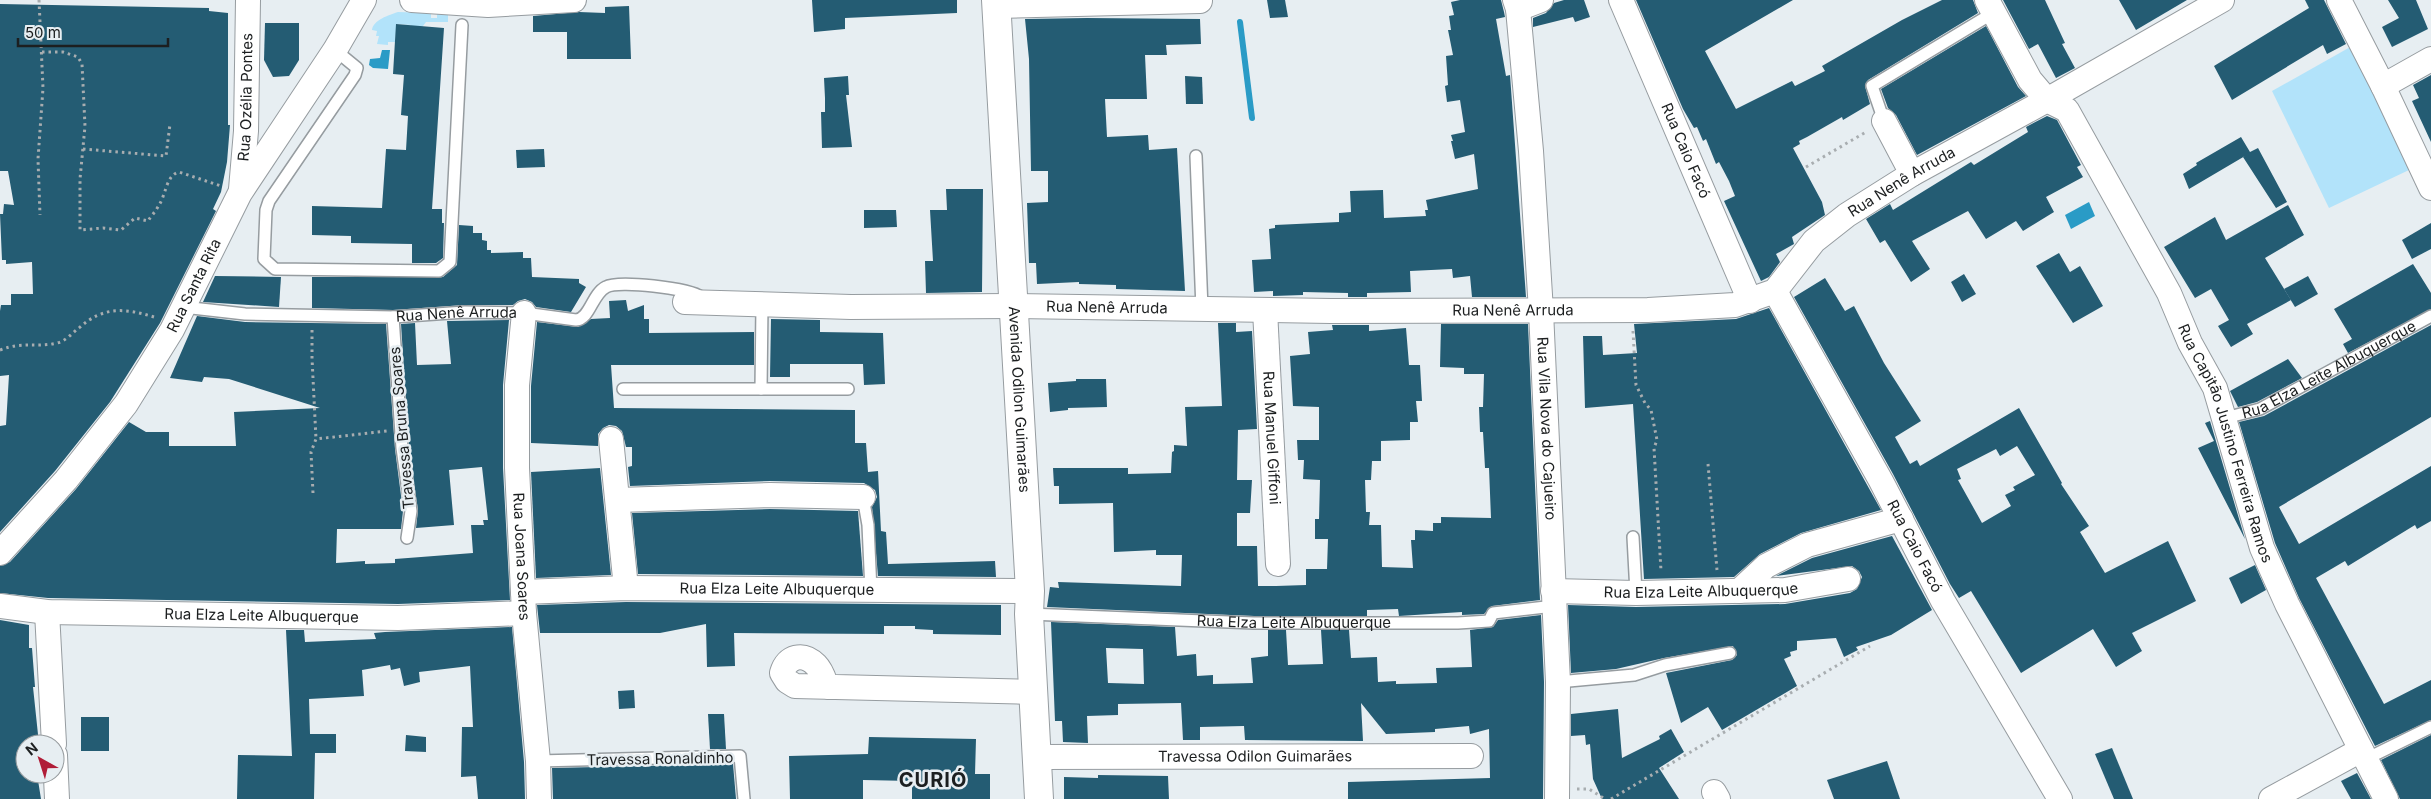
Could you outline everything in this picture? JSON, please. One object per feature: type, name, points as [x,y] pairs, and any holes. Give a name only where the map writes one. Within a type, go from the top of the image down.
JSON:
[{"type":"street","name":"Rua Ozélia Pontes","points":[[240,193],[246,131],[248,0]]},
{"type":"street","name":"Rua Santa Rita","points":[[0,553],[66,480],[126,404],[179,316],[240,193],[335,50],[364,0]]},
{"type":"street","points":[[412,0],[488,5],[574,0]]},
{"type":"street","points":[[1516,5],[1541,0]]},
{"type":"street","name":"Rua Caio Facó","points":[[1621,0],[1750,301]]},
{"type":"street","name":"Rua Nenê Arruda","points":[[685,302],[762,305],[1540,311],[1706,308],[1735,305],[1776,291],[1823,233],[1912,174],[2048,100],[2222,0]]},
{"type":"street","points":[[2339,0],[2430,183]]},
{"type":"street","points":[[997,3],[1200,1]]},
{"type":"street","name":"Avenida Odilon Guimarães","points":[[997,3],[1039,799]]},
{"type":"street","name":"Rua Vila Nova do Cajueiro","points":[[1516,5],[1531,151],[1540,311],[1558,682],[1557,794]]},
{"type":"street","name":"Rua Capitão Justino Ferreira Ramos","points":[[1990,7],[2030,80],[2048,100],[2068,110],[2169,294],[2190,343],[2216,388],[2262,548],[2287,604],[2386,799]]},
{"type":"street","points":[[2383,86],[2431,59]]},
{"type":"street","points":[[1884,121],[1912,174]]},
{"type":"street","name":"Rua Caio Facó","points":[[1776,291],[1901,519],[1943,601],[2060,799]]},
{"type":"street","name":"Rua Manuel Giffoni","points":[[1265,310],[1278,564]]},
{"type":"street","name":"Rua Joana Soares","points":[[524,313],[518,385],[517,468],[523,603],[538,761],[538,799]]},
{"type":"street","points":[[611,439],[626,588]]},
{"type":"street","points":[[618,500],[770,495],[863,497]]},
{"type":"street","points":[[1729,591],[1766,566],[1807,544],[1901,519]]},
{"type":"street","name":"Rua Elza Leite Albuquerque","points":[[1554,598],[1662,592],[1785,590],[1848,579]]},
{"type":"street","name":"Rua Elza Leite Albuquerque","points":[[0,606],[47,612],[398,618],[626,588],[870,591],[1030,603]]},
{"type":"street","points":[[47,612],[53,734]]},
{"type":"street","points":[[827,687],[1034,692]]},
{"type":"street","points":[[2271,799],[2363,754]]},
{"type":"street","name":"Travessa Odilon Guimarães","points":[[1037,757],[1471,756]]},
{"type":"street","points":[[56,784],[57,799]]},
{"type":"lane","points":[[1884,121],[1872,86],[1990,7]]},
{"type":"lane","points":[[335,50],[354,64],[357,68],[355,74],[269,201],[266,210],[264,259],[275,269],[439,271],[450,262],[462,25]]},
{"type":"lane","points":[[1196,156],[1202,309]]},
{"type":"lane","name":"Rua Nenê Arruda","points":[[179,316],[313,314],[393,317],[464,312],[524,313],[580,320],[606,286],[620,284],[684,289],[697,294],[709,303]]},
{"type":"lane","points":[[761,389],[762,305]]},
{"type":"lane","name":"Rua Elza Leite Albuquerque","points":[[2225,418],[2260,409],[2431,316]]},
{"type":"lane","name":"Travessa Bruna Soares","points":[[393,317],[400,429],[410,511],[407,538]]},
{"type":"lane","points":[[623,389],[848,389]]},
{"type":"lane","points":[[863,497],[868,525],[870,591]]},
{"type":"lane","points":[[1634,537],[1636,593]]},
{"type":"lane","name":"Rua Elza Leite Albuquerque","points":[[1030,603],[1254,623],[1458,623],[1489,621],[1493,613],[1554,598]]},
{"type":"lane","points":[[1558,682],[1634,675],[1665,665],[1730,653]]},
{"type":"lane","points":[[2363,754],[2431,727]]},
{"type":"lane","name":"Travessa Ronaldinho","points":[[538,761],[740,756],[744,799]]},
{"type":"path","points":[[39,0],[42,52],[42,110],[38,159],[40,215]]},
{"type":"path","points":[[42,52],[63,52],[81,60],[85,126],[82,149],[80,230],[103,228],[121,230],[135,218],[148,221],[160,204],[171,176],[179,172],[240,193]]},
{"type":"path","points":[[1806,167],[1884,121]]},
{"type":"path","points":[[82,149],[166,156],[170,124]]},
{"type":"path","points":[[0,350],[13,345],[58,343],[66,340],[94,316],[116,309],[179,316]]},
{"type":"path","points":[[1632,310],[1636,385],[1645,403],[1651,410],[1657,440],[1654,448],[1662,592]]},
{"type":"path","points":[[313,314],[312,358],[316,439],[311,452],[313,493]]},
{"type":"path","points":[[316,439],[400,429]]},
{"type":"path","points":[[1708,464],[1729,591]]},
{"type":"path","points":[[1611,799],[1870,646]]},
{"type":"path","points":[[1557,794],[1589,789],[1605,799]]},
{"type":"shaded area","points":[[398,12],[431,13],[431,18],[437,18],[437,13],[448,14],[448,22],[426,22],[420,30],[411,32],[411,25],[397,24],[395,42],[388,42],[388,45],[377,44],[379,36],[376,36],[377,31],[372,30],[373,26],[382,18]]},
{"type":"shaded area","points":[[2352,46],[2409,170],[2329,208],[2272,91]]},
{"type":"water","points":[[382,50],[390,50],[388,69],[373,68],[369,65],[370,59],[380,58]]},
{"type":"water","points":[[2089,202],[2095,216],[2071,229],[2065,215]]},
{"type":"building","points":[[812,0],[957,0],[957,13],[845,18],[845,29],[814,32]]},
{"type":"building","points":[[1267,0],[1285,0],[1288,17],[1270,18]]},
{"type":"building","points":[[1460,0],[1501,0],[1504,12],[1505,17],[1496,19],[1506,76],[1510,75],[1526,297],[1472,297],[1470,276],[1453,278],[1452,269],[1410,271],[1411,292],[1367,293],[1367,297],[1348,297],[1348,293],[1303,292],[1303,295],[1273,296],[1273,291],[1254,292],[1252,260],[1271,259],[1269,229],[1275,228],[1275,225],[1339,222],[1339,213],[1351,212],[1350,191],[1383,190],[1384,218],[1426,216],[1425,210],[1428,210],[1426,200],[1478,189],[1474,154],[1455,159],[1451,135],[1465,132],[1460,100],[1447,102],[1445,86],[1448,85],[1446,56],[1453,55],[1448,30],[1451,30],[1449,16],[1454,15],[1451,2]]},
{"type":"building","points":[[1564,0],[1584,0],[1590,17],[1575,22],[1573,17],[1533,27],[1533,18],[1546,13],[1554,3]]},
{"type":"building","points":[[1636,0],[1793,0],[1705,51],[1736,109],[1792,81],[1795,86],[1825,71],[1822,66],[1902,20],[1942,0],[1973,0],[1978,13],[1868,80],[1865,86],[1870,104],[1843,120],[1842,117],[1799,141],[1800,144],[1793,148],[1822,202],[1825,215],[1792,237],[1794,244],[1776,254],[1780,262],[1769,277],[1761,281],[1724,201],[1735,196],[1729,181],[1719,162],[1716,164],[1706,139],[1703,141],[1697,127],[1694,128],[1683,109]]},
{"type":"building","points":[[2003,0],[2045,0],[2065,43],[2062,44],[2075,68],[2056,78],[2038,44],[2029,49]]},
{"type":"building","points":[[2119,0],[2187,0],[2136,30]]},
{"type":"building","points":[[2305,0],[2324,0],[2346,44],[2327,54],[2323,45],[2232,100],[2214,66],[2309,8]]},
{"type":"building","points":[[2388,0],[2416,0],[2428,29],[2392,47],[2382,27],[2399,18]]},
{"type":"building","points":[[0,4],[209,8],[209,11],[228,13],[228,125],[230,125],[227,162],[221,192],[213,209],[216,211],[160,323],[110,402],[55,471],[0,532],[0,426],[6,425],[9,375],[0,376],[0,311],[1,305],[11,305],[11,294],[33,294],[32,262],[6,264],[6,260],[2,260],[0,214],[3,214],[4,204],[14,205],[8,171],[0,171]]},
{"type":"building","points":[[629,6],[631,59],[567,59],[567,32],[533,32],[533,16],[579,12],[605,13],[605,7]]},
{"type":"building","points":[[1025,19],[1200,19],[1201,44],[1166,45],[1167,55],[1145,55],[1147,99],[1105,99],[1107,137],[1148,135],[1149,150],[1177,148],[1185,291],[1116,289],[1116,285],[1079,284],[1079,282],[1037,284],[1036,263],[1029,263],[1027,203],[1048,202],[1048,171],[1031,171],[1029,59]]},
{"type":"building","points":[[265,23],[299,23],[299,60],[289,76],[273,77],[264,60]]},
{"type":"building","points":[[396,24],[444,28],[432,209],[442,209],[442,223],[444,223],[443,258],[436,263],[412,263],[412,244],[351,243],[351,236],[312,235],[312,206],[382,208],[386,149],[406,150],[408,116],[401,115],[404,75],[393,74]]},
{"type":"building","points":[[1986,26],[2018,87],[2026,96],[1917,155],[1896,115],[1888,108],[1881,89]]},
{"type":"building","points":[[2431,75],[2431,142],[2412,101],[2419,98],[2413,85]]},
{"type":"building","points":[[848,76],[849,95],[846,95],[852,147],[822,148],[821,112],[825,112],[824,78]]},
{"type":"building","points":[[1185,76],[1202,77],[1203,104],[1186,104]]},
{"type":"building","points":[[2047,116],[2057,120],[2081,165],[2077,167],[2083,177],[2046,197],[2054,212],[2023,231],[2016,221],[1986,239],[1968,211],[1912,241],[1930,269],[1911,282],[1885,240],[1880,243],[1866,219],[1890,204],[1893,210],[1971,162],[1974,165],[2028,132],[2026,127]]},
{"type":"building","points":[[2241,137],[2250,152],[2258,148],[2287,202],[2276,208],[2243,157],[2189,189],[2183,174],[2197,165],[2196,163]]},
{"type":"building","points":[[544,149],[545,167],[517,168],[516,150]]},
{"type":"building","points":[[946,189],[983,189],[982,292],[926,293],[925,261],[933,261],[930,210],[947,210]]},
{"type":"building","points":[[2288,205],[2304,235],[2265,258],[2291,300],[2247,324],[2253,334],[2231,347],[2218,326],[2229,320],[2211,289],[2195,298],[2164,247],[2215,217],[2226,240]]},
{"type":"building","points":[[864,210],[896,210],[897,227],[864,228]]},
{"type":"building","points":[[2431,223],[2431,249],[2412,259],[2402,240]]},
{"type":"building","points":[[459,225],[473,226],[473,233],[482,233],[482,240],[487,241],[487,250],[491,250],[491,253],[523,252],[523,258],[531,258],[532,277],[579,279],[579,283],[586,287],[571,312],[536,307],[532,302],[525,299],[513,305],[464,305],[393,310],[312,308],[312,277],[443,277],[457,265]]},
{"type":"building","points":[[2059,253],[2070,272],[2080,266],[2103,306],[2073,323],[2036,266]]},
{"type":"building","points":[[2413,264],[2431,293],[2431,309],[2348,353],[2343,344],[2352,339],[2334,309]]},
{"type":"building","points":[[1964,274],[1976,294],[1962,302],[1951,282]]},
{"type":"building","points":[[215,276],[281,277],[279,307],[203,302]]},
{"type":"building","points":[[2308,276],[2318,294],[2295,307],[2284,289]]},
{"type":"building","points":[[1825,278],[1845,311],[1854,306],[1884,363],[1921,421],[1895,437],[1910,464],[1917,460],[1920,466],[2019,408],[2061,484],[2089,526],[2080,532],[2105,573],[2168,541],[2196,601],[2132,633],[2142,651],[2116,667],[2093,629],[2021,673],[1971,591],[1959,598],[1950,584],[1893,474],[1794,297]],"holes":[[[2017,446],[2035,475],[2013,487],[2015,490],[2005,495],[2011,506],[1982,523],[1958,480],[1961,479],[1957,469],[1996,449],[2000,456]]]},
{"type":"building","points":[[626,300],[628,311],[644,305],[644,319],[649,319],[649,333],[754,332],[754,365],[611,365],[614,408],[855,410],[855,443],[866,443],[868,472],[878,471],[881,531],[886,532],[888,564],[995,561],[996,577],[878,576],[872,507],[877,497],[875,490],[864,483],[770,481],[630,486],[628,467],[632,466],[632,447],[626,447],[622,431],[616,426],[609,425],[603,428],[598,434],[598,446],[531,443],[531,386],[537,322],[578,327],[591,319],[610,318],[609,301]]},
{"type":"building","points":[[1769,308],[1881,510],[1801,533],[1760,554],[1734,577],[1644,579],[1633,404],[1585,408],[1583,336],[1602,336],[1603,355],[1637,353],[1634,324],[1736,319]]},
{"type":"building","points":[[197,316],[245,322],[386,324],[395,449],[403,511],[401,529],[337,529],[336,563],[365,561],[365,564],[395,563],[395,559],[473,553],[471,525],[484,525],[483,520],[488,520],[482,467],[449,470],[454,525],[416,528],[418,510],[409,447],[401,324],[415,323],[417,365],[451,364],[447,321],[509,320],[503,385],[503,468],[510,600],[398,604],[48,598],[0,593],[0,566],[10,562],[76,489],[129,422],[146,432],[169,432],[169,446],[236,446],[234,412],[320,408],[229,379],[204,377],[202,382],[170,378]]},
{"type":"building","points":[[771,319],[820,320],[820,332],[883,333],[885,384],[864,385],[863,364],[790,364],[790,377],[770,377]]},
{"type":"building","points":[[1218,323],[1236,323],[1236,332],[1252,331],[1257,429],[1238,430],[1237,480],[1252,480],[1250,513],[1237,513],[1237,546],[1257,546],[1258,586],[1306,585],[1306,569],[1327,569],[1328,539],[1315,539],[1315,519],[1319,519],[1320,480],[1303,479],[1304,460],[1298,460],[1297,440],[1319,440],[1319,407],[1293,406],[1290,356],[1310,354],[1308,332],[1333,330],[1332,325],[1369,325],[1369,331],[1406,328],[1409,365],[1420,365],[1422,401],[1416,401],[1418,422],[1410,422],[1410,440],[1381,441],[1381,461],[1372,461],[1371,480],[1365,480],[1366,512],[1370,512],[1369,525],[1381,525],[1382,567],[1413,568],[1411,540],[1415,540],[1415,530],[1433,531],[1433,523],[1441,523],[1441,517],[1491,518],[1489,468],[1485,468],[1483,432],[1480,432],[1479,407],[1483,407],[1484,374],[1464,374],[1464,368],[1440,367],[1441,324],[1528,324],[1540,600],[1492,606],[1484,614],[1462,615],[1462,612],[1399,616],[1398,609],[1367,610],[1367,616],[1254,616],[1047,607],[1050,587],[1059,588],[1058,582],[1181,586],[1182,555],[1156,555],[1156,550],[1114,552],[1113,503],[1059,504],[1059,486],[1054,486],[1053,468],[1128,468],[1128,474],[1171,473],[1174,445],[1187,446],[1185,407],[1222,406]]},
{"type":"building","points":[[2431,325],[2431,417],[2279,507],[2299,544],[2431,466],[2431,521],[2417,529],[2415,525],[2348,566],[2345,561],[2316,578],[2384,704],[2431,680],[2431,720],[2375,746],[2299,598],[2275,543],[2239,422],[2264,416]]},
{"type":"building","points":[[2288,359],[2302,378],[2257,402],[2238,407],[2230,391]]},
{"type":"building","points":[[1076,379],[1106,379],[1107,407],[1068,408],[1068,410],[1050,412],[1048,383],[1076,381]]},
{"type":"building","points":[[2210,421],[2245,539],[2198,448],[2214,441],[2205,423]]},
{"type":"building","points":[[600,468],[611,575],[536,578],[531,472]]},
{"type":"building","points":[[770,509],[858,511],[863,576],[638,574],[632,513]]},
{"type":"building","points":[[1892,536],[1932,610],[1891,635],[1856,647],[1858,650],[1844,657],[1836,638],[1797,641],[1797,650],[1790,652],[1791,656],[1784,659],[1797,686],[1722,730],[1708,707],[1681,723],[1666,673],[1732,660],[1737,655],[1733,646],[1664,658],[1616,669],[1571,673],[1568,605],[1636,607],[1785,604],[1850,593],[1857,589],[1862,577],[1859,571],[1852,566],[1776,576],[1812,558]]},
{"type":"building","points":[[2255,565],[2266,590],[2241,604],[2229,578]]},
{"type":"building","points":[[626,602],[1001,605],[1001,635],[933,634],[933,630],[915,629],[915,626],[884,626],[884,634],[734,633],[735,666],[707,667],[706,624],[660,633],[540,633],[537,605]]},
{"type":"building","points":[[1541,615],[1544,682],[1543,799],[1348,799],[1348,782],[1490,778],[1489,729],[1470,734],[1469,726],[1435,729],[1435,732],[1386,734],[1361,703],[1363,741],[1245,740],[1244,726],[1200,727],[1200,740],[1183,740],[1181,703],[1118,704],[1118,715],[1087,716],[1088,743],[1063,742],[1062,721],[1055,721],[1051,622],[1175,627],[1177,656],[1196,654],[1197,676],[1213,675],[1213,684],[1253,683],[1251,658],[1268,656],[1268,630],[1286,630],[1288,665],[1323,664],[1321,630],[1349,630],[1351,658],[1377,657],[1378,682],[1396,681],[1396,684],[1437,683],[1436,668],[1472,667],[1470,630],[1493,627],[1498,620]],"holes":[[[1106,648],[1143,649],[1144,684],[1108,683]]]},
{"type":"building","points":[[0,620],[29,625],[29,648],[32,648],[35,687],[33,687],[38,734],[15,734],[15,784],[39,784],[41,799],[0,799]]},
{"type":"building","points":[[512,627],[524,762],[525,799],[478,799],[476,776],[461,777],[462,727],[473,727],[470,666],[419,672],[420,682],[404,686],[400,668],[391,670],[390,665],[362,670],[364,696],[309,699],[310,734],[336,734],[336,753],[315,753],[314,799],[237,799],[238,755],[292,756],[286,630],[304,630],[305,642],[376,639],[374,633],[385,632]]},
{"type":"building","points":[[634,690],[635,708],[619,709],[618,691]]},
{"type":"building","points":[[1618,709],[1622,758],[1660,739],[1659,736],[1671,729],[1684,752],[1659,768],[1679,799],[1602,799],[1593,779],[1590,744],[1586,745],[1585,735],[1571,736],[1571,714]]},
{"type":"building","points":[[708,714],[724,714],[726,749],[710,749]]},
{"type":"building","points":[[81,717],[109,717],[109,751],[81,751]]},
{"type":"building","points":[[406,735],[426,737],[426,752],[405,751]]},
{"type":"building","points":[[2431,735],[2431,799],[2400,799],[2381,760]]},
{"type":"building","points":[[869,737],[976,739],[975,774],[990,774],[990,799],[912,799],[912,781],[863,780],[863,799],[790,799],[789,756],[868,754]]},
{"type":"building","points":[[2112,748],[2133,799],[2114,799],[2095,754]]},
{"type":"building","points":[[1887,761],[1900,799],[1834,799],[1827,780]]},
{"type":"building","points":[[733,764],[736,799],[553,799],[552,768]]},
{"type":"building","points":[[2357,773],[2371,799],[2351,799],[2341,781]]},
{"type":"building","points":[[1098,775],[1168,776],[1169,799],[1064,799],[1064,777],[1098,778]]},
{"type":"waterway","points":[[1240,22],[1252,118]]},
{"type":"district","name":"CURIÓ","points":[[933,780]]}]
